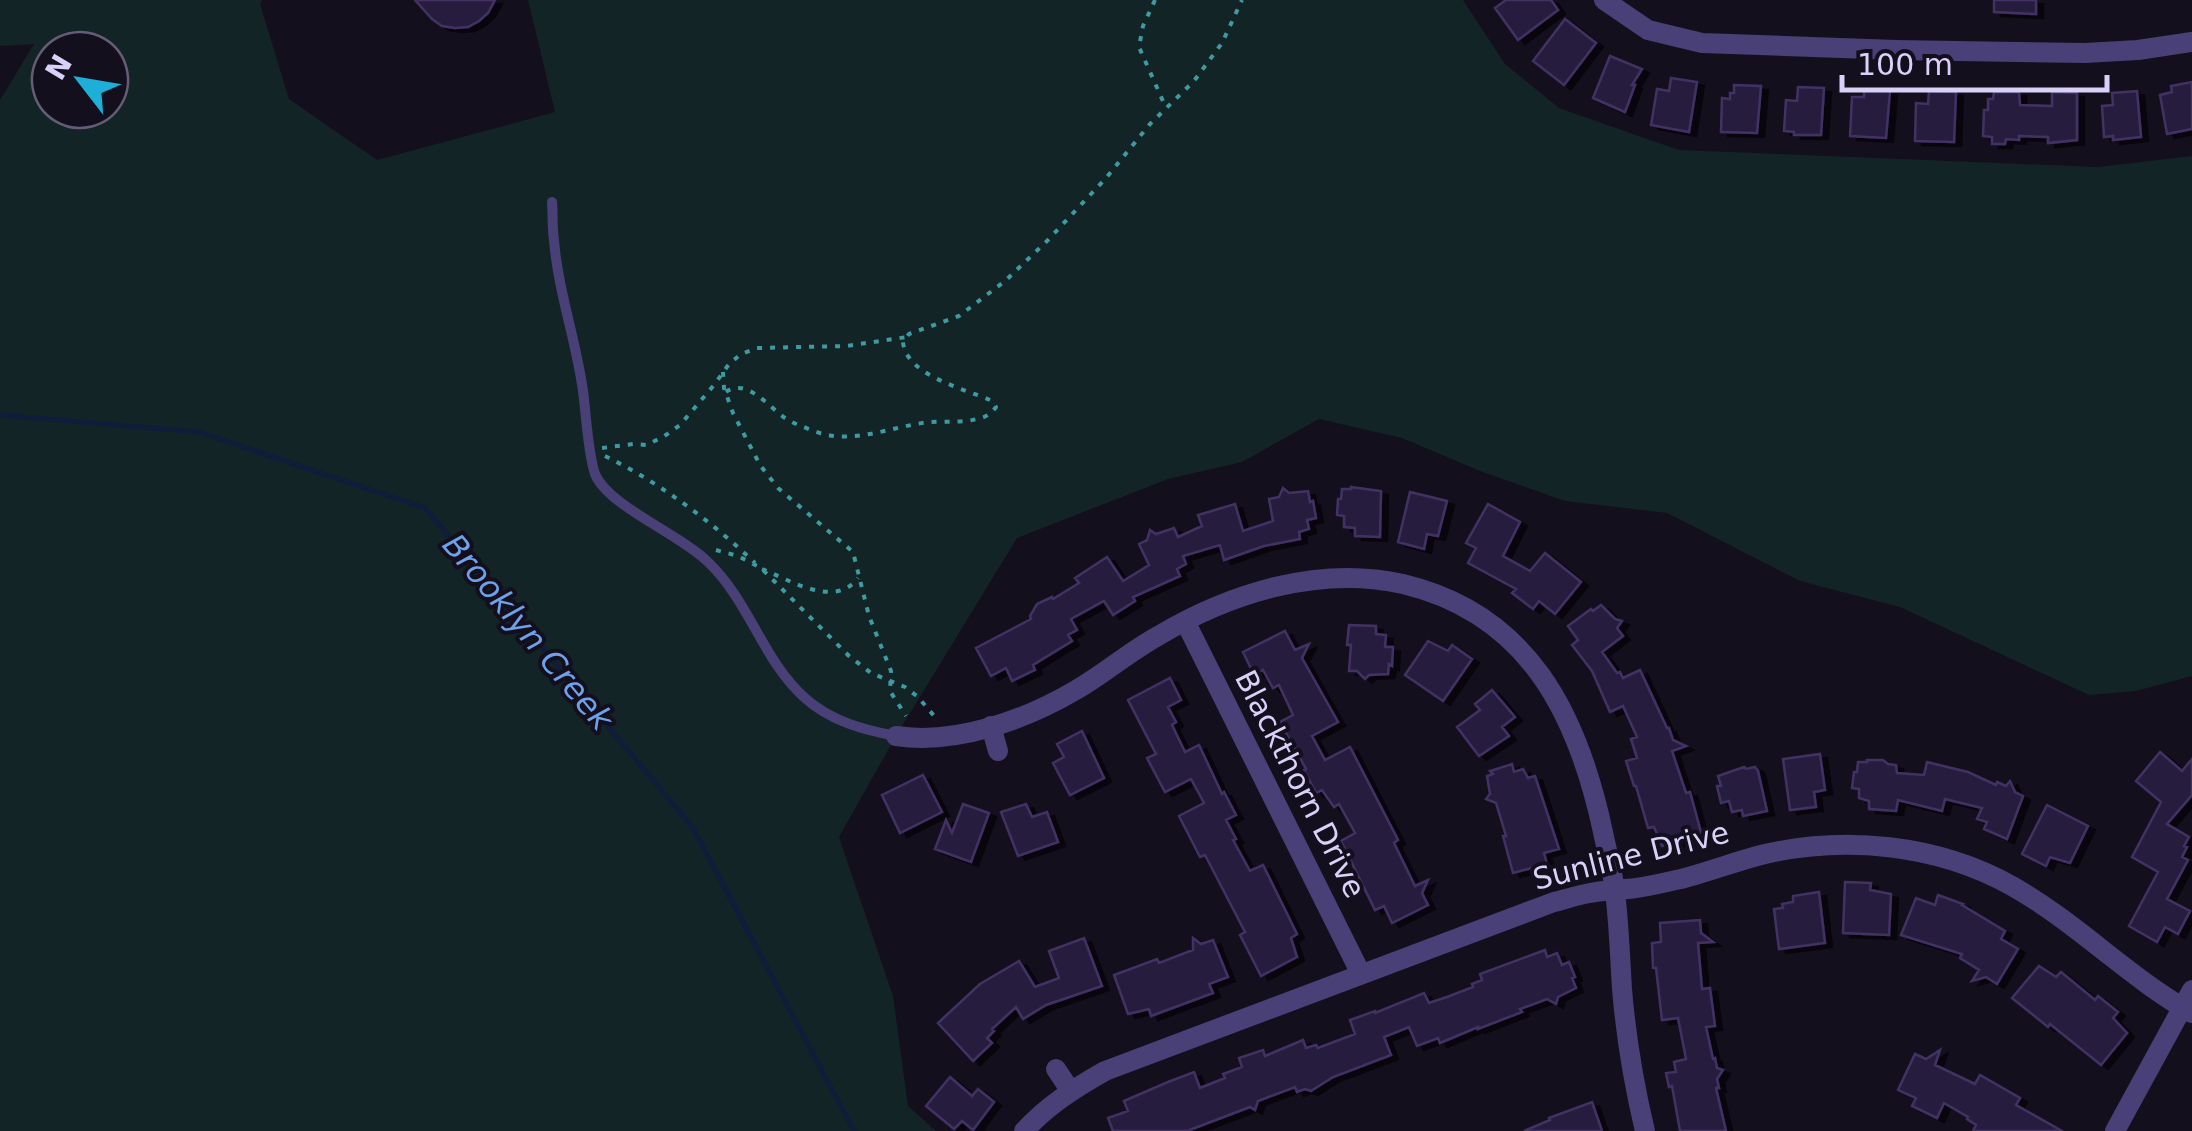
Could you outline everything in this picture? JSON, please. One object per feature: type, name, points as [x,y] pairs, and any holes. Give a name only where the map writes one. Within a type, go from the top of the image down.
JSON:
[{"type":"street","points":[[1604,0],[1648,30],[1702,43],[2085,52],[2192,42]]},
{"type":"street","points":[[906,737],[945,736],[1033,712],[1073,692],[1184,620],[1288,584],[1323,579],[1386,580],[1450,600],[1507,637],[1531,661],[1566,714],[1582,754],[1615,890],[1622,993],[1645,1131]]},
{"type":"street","name":"Blackthorn Drive","points":[[1184,620],[1361,974]]},
{"type":"street","points":[[991,726],[998,752]]},
{"type":"street","name":"Sunline Drive","points":[[1024,1131],[1070,1090],[1105,1070],[1554,902],[1592,892],[1668,882],[1793,849],[1862,844],[1908,850],[1988,873],[2044,906],[2149,987],[2189,1004]]},
{"type":"street","points":[[2114,1131],[2189,1004]]},
{"type":"street","points":[[1056,1069],[1070,1090]]},
{"type":"lane","points":[[552,202],[554,240],[594,472],[603,488],[707,561],[730,585],[785,678],[808,701],[849,724],[906,737]]},
{"type":"path","points":[[1154,0],[1142,26],[1139,47],[1166,108]]},
{"type":"path","points":[[591,450],[646,446],[663,438],[680,424],[729,364],[757,348],[846,346],[905,339],[959,316],[1006,281],[1194,81],[1222,43],[1242,0]]},
{"type":"path","points":[[726,392],[738,386],[789,420],[824,436],[842,437],[929,422],[974,421],[990,415],[996,407],[990,400],[914,364],[904,353],[905,339]]},
{"type":"path","points":[[723,372],[733,413],[760,465],[790,499],[853,552],[869,616],[891,671],[890,691],[908,721],[906,737]]},
{"type":"path","points":[[591,450],[626,466],[709,521],[849,656],[871,673],[918,697],[945,736]]},
{"type":"path","points":[[687,544],[738,556],[831,593],[846,590],[859,576]]},
{"type":"shaded area","points":[[0,0],[262,0],[289,99],[377,160],[555,112],[528,0],[1463,0],[1505,64],[1559,108],[1679,150],[2098,167],[2192,156],[2192,676],[2136,691],[2089,695],[1900,607],[1800,581],[1667,513],[1565,501],[1402,438],[1319,419],[1242,462],[1168,479],[1017,538],[839,837],[893,996],[908,1106],[936,1131],[0,1131],[0,100],[30,51],[30,130],[130,130],[130,30],[30,30],[30,44],[0,46]]},
{"type":"building","points":[[415,0],[495,0],[479,21],[455,28],[432,19]]},
{"type":"building","points":[[1506,0],[1551,0],[1558,10],[1518,40],[1495,8]]},
{"type":"building","points":[[1994,0],[2036,0],[2036,14],[1994,12]]},
{"type":"building","points":[[1565,19],[1596,43],[1564,85],[1533,61]]},
{"type":"building","points":[[1610,56],[1642,69],[1632,85],[1625,112],[1593,98]]},
{"type":"building","points":[[1671,78],[1697,82],[1689,132],[1651,125],[1657,89],[1669,91]]},
{"type":"building","points":[[2192,82],[2192,129],[2167,134],[2160,95],[2172,92],[2171,86]]},
{"type":"building","points":[[1734,85],[1761,86],[1757,133],[1721,132],[1722,98],[1730,99]]},
{"type":"building","points":[[1798,87],[1824,88],[1821,135],[1784,131],[1786,100],[1797,101]]},
{"type":"building","points":[[1864,90],[1890,91],[1886,138],[1850,136],[1852,97],[1864,97]]},
{"type":"building","points":[[1929,91],[1956,92],[1954,142],[1915,141],[1916,103],[1928,104]]},
{"type":"building","points":[[2137,91],[2141,137],[2104,137],[2102,106],[2113,105],[2112,93]]},
{"type":"building","points":[[1994,92],[2019,92],[2020,105],[2052,106],[2052,92],[2077,93],[2077,140],[2048,143],[2048,137],[2019,136],[2019,140],[1992,144],[1992,137],[1983,136],[1984,110],[1988,110],[1988,99],[1993,99]]},
{"type":"building","points":[[1283,488],[1289,493],[1308,491],[1310,502],[1313,501],[1316,518],[1307,520],[1309,529],[1299,532],[1300,539],[1224,560],[1220,545],[1183,556],[1186,564],[1177,569],[1180,576],[1133,597],[1135,601],[1113,615],[1104,601],[1071,619],[1077,630],[1068,635],[1072,641],[1033,665],[1035,670],[1012,681],[1006,668],[991,676],[976,648],[1031,619],[1037,604],[1079,583],[1075,578],[1107,557],[1123,581],[1149,565],[1139,544],[1147,540],[1150,530],[1156,534],[1174,528],[1178,537],[1202,526],[1198,515],[1235,504],[1243,531],[1273,521],[1269,499],[1279,497]]},
{"type":"building","points":[[1342,489],[1381,491],[1380,537],[1355,536],[1355,528],[1344,527],[1344,516],[1337,515]]},
{"type":"building","points":[[1410,492],[1447,501],[1438,536],[1427,534],[1424,549],[1398,542]]},
{"type":"building","points":[[1488,504],[1520,522],[1503,556],[1530,571],[1545,553],[1581,582],[1555,614],[1539,601],[1533,609],[1512,593],[1516,589],[1468,563],[1476,548],[1466,543]]},
{"type":"building","points":[[1601,605],[1622,621],[1617,628],[1623,636],[1602,652],[1623,678],[1640,670],[1673,740],[1686,746],[1672,751],[1686,793],[1690,792],[1702,836],[1662,846],[1654,827],[1648,828],[1626,761],[1637,758],[1631,739],[1637,737],[1623,706],[1610,712],[1592,671],[1572,645],[1578,640],[1568,626]]},
{"type":"building","points":[[1349,625],[1376,626],[1376,634],[1386,635],[1385,647],[1393,647],[1388,674],[1369,675],[1365,679],[1357,671],[1349,671]]},
{"type":"building","points":[[1285,631],[1295,650],[1309,644],[1302,658],[1338,722],[1312,736],[1325,760],[1350,747],[1398,840],[1394,843],[1415,886],[1428,880],[1422,893],[1428,905],[1392,923],[1384,906],[1375,910],[1341,841],[1355,833],[1339,804],[1334,807],[1322,790],[1316,793],[1280,722],[1293,715],[1279,685],[1273,688],[1263,670],[1254,675],[1243,652]]},
{"type":"building","points":[[1428,641],[1448,651],[1452,645],[1472,659],[1443,701],[1405,675]]},
{"type":"building","points":[[1170,678],[1181,700],[1168,707],[1185,752],[1199,745],[1236,815],[1226,820],[1236,839],[1233,840],[1250,871],[1263,865],[1297,934],[1291,938],[1297,957],[1261,976],[1240,935],[1245,932],[1205,855],[1200,857],[1179,816],[1204,803],[1191,779],[1165,792],[1147,758],[1156,754],[1128,700]]},
{"type":"building","points":[[1492,690],[1515,717],[1502,727],[1509,736],[1479,756],[1457,727],[1480,710],[1475,704]]},
{"type":"building","points":[[1082,731],[1104,778],[1070,795],[1053,763],[1064,757],[1057,744]]},
{"type":"building","points":[[2160,752],[2182,771],[2192,759],[2192,795],[2167,824],[2189,837],[2182,857],[2188,860],[2167,899],[2190,911],[2178,934],[2165,927],[2157,942],[2129,926],[2158,872],[2132,857],[2161,802],[2136,781]]},
{"type":"building","points":[[1820,754],[1825,790],[1814,792],[1816,807],[1790,810],[1783,759]]},
{"type":"building","points":[[1858,762],[1896,765],[1897,773],[1924,775],[1927,762],[1968,772],[1996,785],[1997,782],[2006,786],[2010,781],[2015,792],[2023,796],[2007,839],[1984,829],[1987,822],[1977,819],[1982,808],[1945,799],[1942,811],[1898,800],[1896,811],[1869,809],[1869,801],[1859,798],[1859,789],[1852,788]]},
{"type":"building","points":[[1512,764],[1514,772],[1523,769],[1528,778],[1535,776],[1559,849],[1544,853],[1547,864],[1513,873],[1496,803],[1486,799],[1490,794],[1487,776],[1493,774],[1490,771]]},
{"type":"building","points":[[1755,767],[1758,771],[1767,811],[1743,816],[1742,810],[1732,812],[1729,801],[1721,803],[1718,776]]},
{"type":"building","points":[[923,775],[942,812],[900,833],[882,795]]},
{"type":"building","points":[[963,804],[989,813],[971,862],[935,849],[946,820],[952,833]]},
{"type":"building","points":[[1026,804],[1032,817],[1047,812],[1058,842],[1018,856],[1001,812]]},
{"type":"building","points":[[2047,805],[2088,826],[2070,863],[2050,857],[2046,866],[2022,854]]},
{"type":"building","points":[[1845,882],[1871,883],[1870,890],[1891,894],[1889,935],[1843,933]]},
{"type":"building","points":[[1819,892],[1825,943],[1779,949],[1774,909],[1793,902],[1793,896]]},
{"type":"building","points":[[1938,895],[1963,904],[2005,931],[2001,939],[2018,949],[1997,984],[1986,977],[1972,981],[1979,970],[1960,958],[1962,954],[1901,935],[1916,898],[1935,905]]},
{"type":"building","points":[[1700,920],[1701,933],[1713,942],[1698,943],[1702,989],[1710,988],[1715,1026],[1706,1027],[1713,1059],[1717,1068],[1723,1070],[1716,1088],[1726,1131],[1680,1131],[1666,1073],[1676,1072],[1674,1062],[1686,1059],[1678,1018],[1662,1020],[1653,968],[1652,943],[1661,942],[1660,923]]},
{"type":"building","points":[[1084,938],[1102,986],[1046,1005],[1023,1019],[1016,1007],[992,1029],[987,1038],[992,1043],[973,1061],[938,1023],[980,984],[1019,961],[1035,987],[1059,978],[1049,951]]},
{"type":"building","points":[[1193,938],[1201,944],[1213,940],[1228,977],[1209,984],[1213,993],[1151,1016],[1149,1009],[1128,1014],[1114,975],[1193,950]]},
{"type":"building","points":[[1545,950],[1547,957],[1557,953],[1562,965],[1569,962],[1575,977],[1572,978],[1576,988],[1558,997],[1556,1004],[1547,999],[1440,1043],[1438,1038],[1417,1046],[1409,1027],[1384,1037],[1391,1055],[1333,1077],[1311,1091],[1297,1092],[1295,1087],[1258,1101],[1255,1110],[1250,1107],[1187,1131],[1113,1131],[1108,1118],[1128,1111],[1124,1101],[1168,1082],[1194,1072],[1200,1088],[1242,1067],[1239,1058],[1263,1050],[1265,1056],[1303,1040],[1306,1048],[1318,1048],[1355,1034],[1350,1020],[1424,993],[1429,1003],[1447,997],[1473,987],[1482,980],[1480,974]]},
{"type":"building","points":[[2039,966],[2056,977],[2061,972],[2095,1000],[2098,996],[2118,1012],[2113,1018],[2127,1033],[2101,1065],[2012,998]]},
{"type":"building","points":[[1940,1050],[1935,1065],[1975,1084],[1980,1075],[2020,1098],[2016,1105],[2062,1131],[1973,1131],[1976,1125],[1968,1117],[1944,1103],[1937,1118],[1912,1106],[1916,1098],[1898,1090],[1915,1054],[1926,1059]]},
{"type":"building","points":[[950,1077],[972,1096],[978,1089],[994,1102],[973,1130],[962,1121],[954,1129],[926,1106]]},
{"type":"building","points":[[1592,1102],[1602,1131],[1524,1131],[1549,1118]]},
{"type":"waterway","name":"Brooklyn Creek","points":[[0,415],[199,432],[425,508],[693,828],[854,1131]]}]
